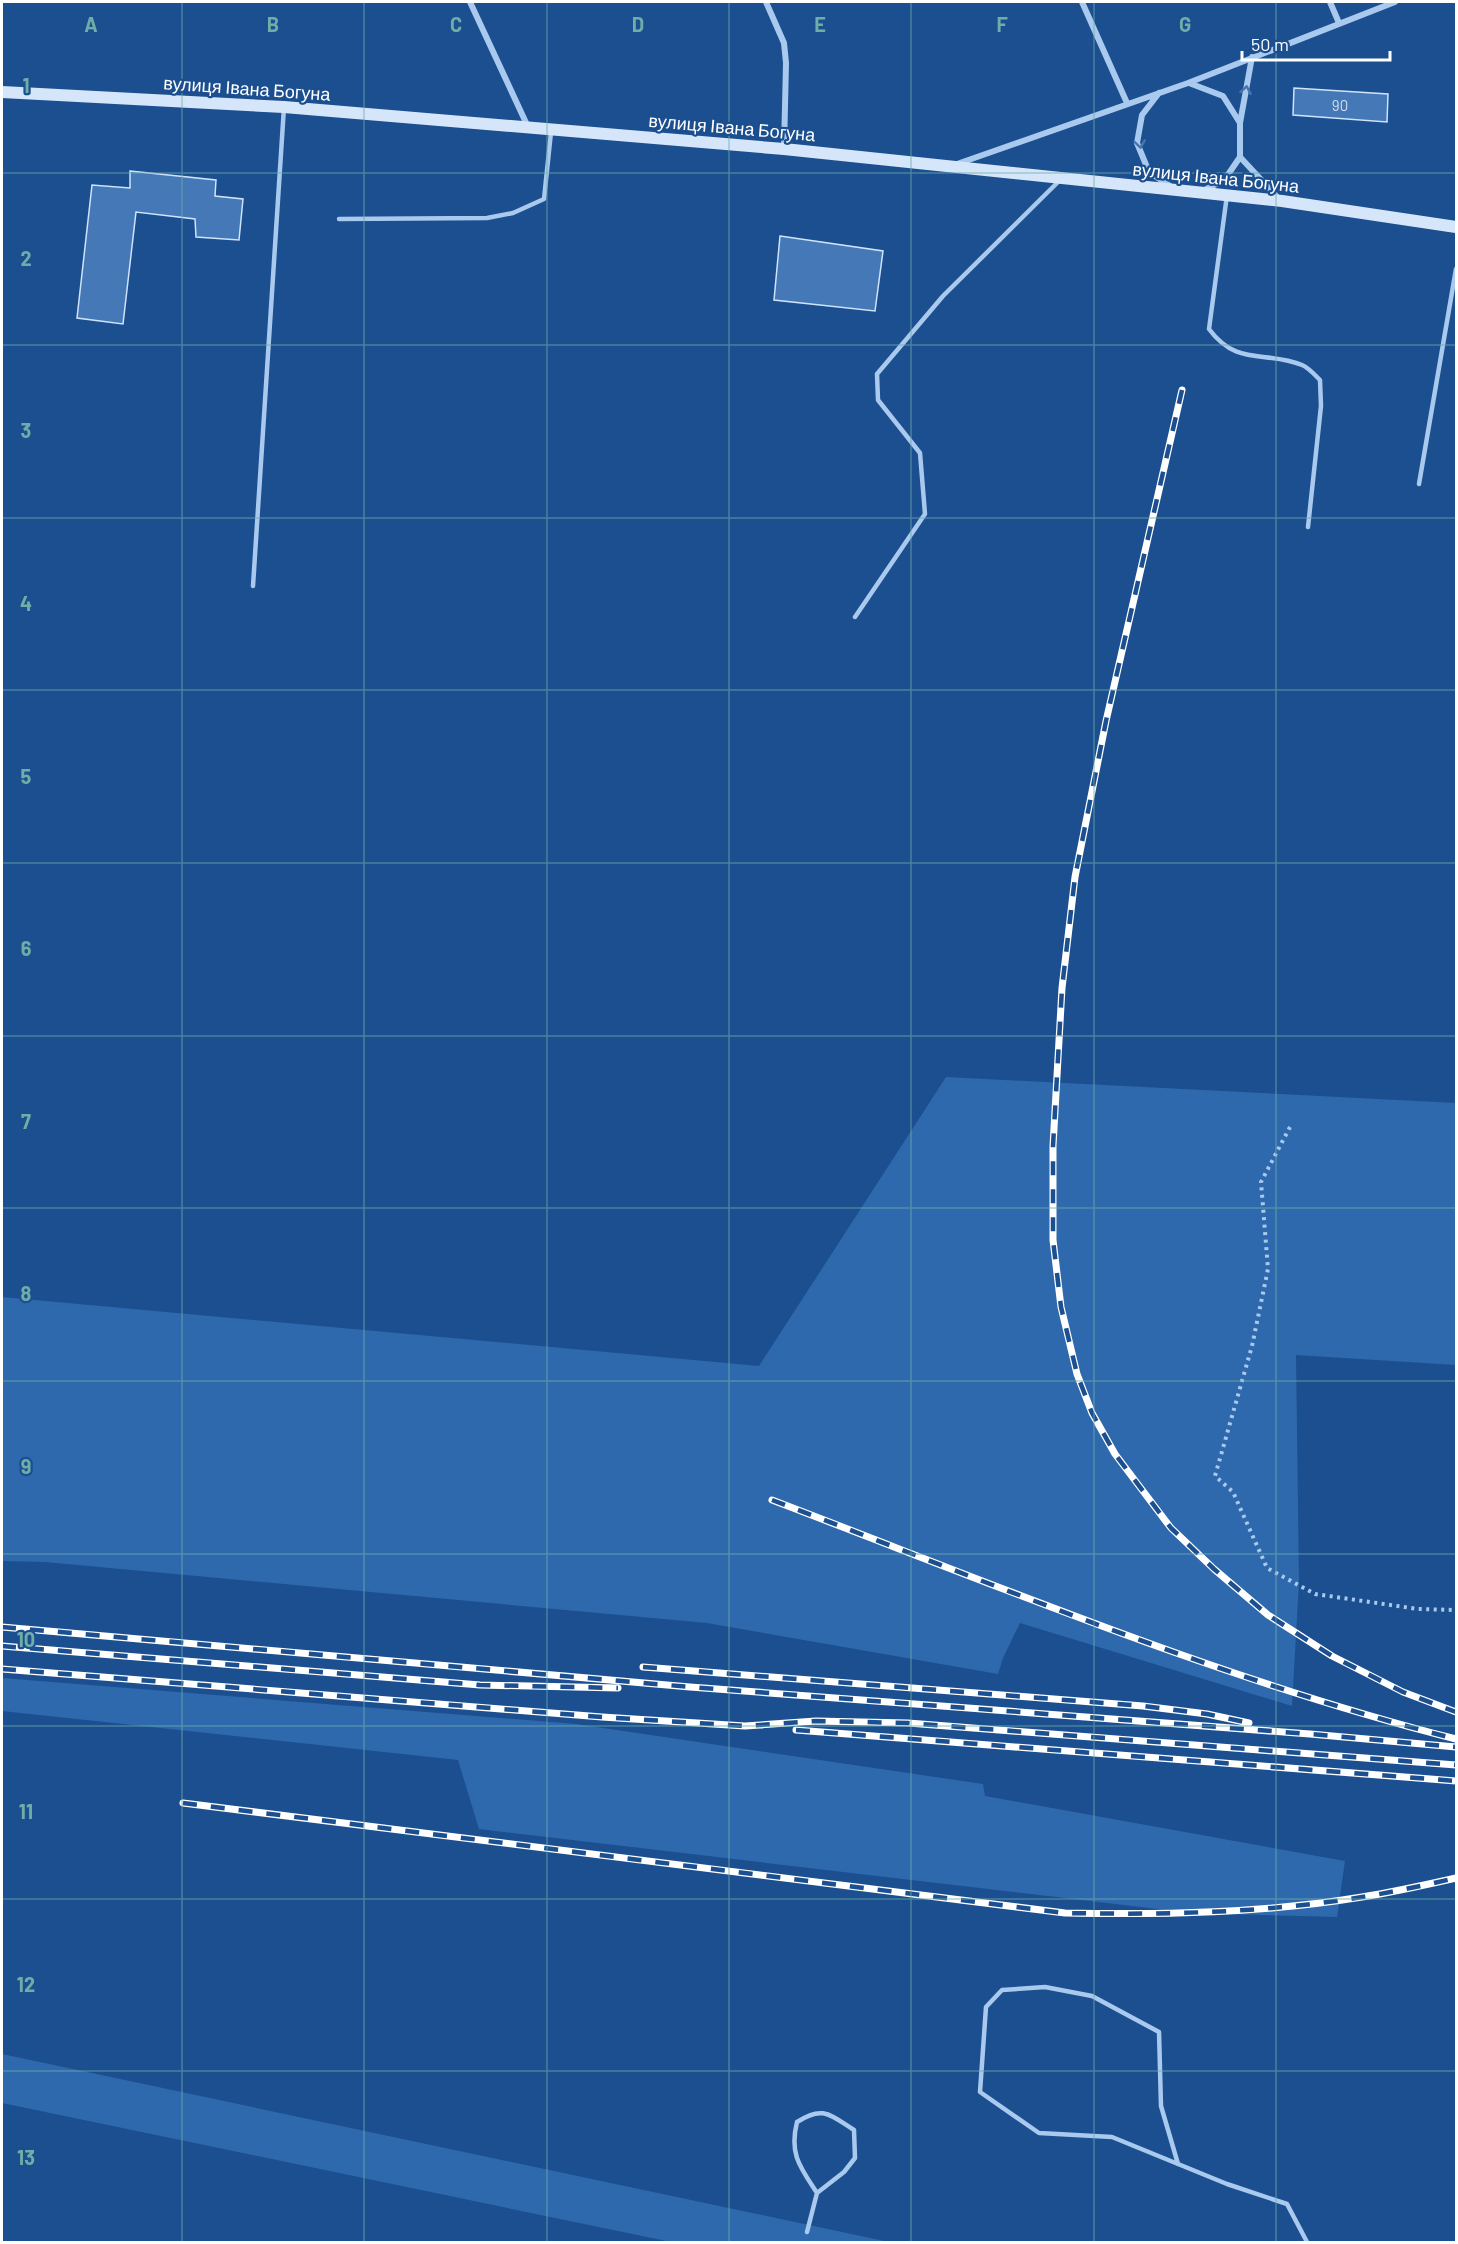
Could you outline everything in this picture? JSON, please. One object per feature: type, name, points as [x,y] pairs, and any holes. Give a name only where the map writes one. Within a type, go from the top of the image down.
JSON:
[{"type":"street","points":[[470,2],[528,128]]},
{"type":"street","points":[[766,2],[784,43],[786,63],[784,148]]},
{"type":"street","points":[[1082,2],[1127,103]]},
{"type":"street","points":[[1330,2],[1339,23]]},
{"type":"street","points":[[948,167],[1188,83],[1395,2]]},
{"type":"street","points":[[1201,192],[1225,178],[1240,157],[1240,123],[1252,57]]},
{"type":"street","points":[[1188,83],[1223,96],[1240,123]]},
{"type":"street","name":"вулиця Івана Богуна","points":[[2,92],[284,107],[784,148],[1282,201],[1456,226]]},
{"type":"street","points":[[1159,92],[1142,115],[1137,143],[1149,172],[1177,191]]},
{"type":"street","points":[[1240,157],[1282,201]]},
{"type":"lane","points":[[253,586],[284,107]]},
{"type":"lane","points":[[339,219],[487,218],[513,213],[544,199],[551,129]]},
{"type":"lane","points":[[855,617],[925,514],[920,453],[878,400],[877,374],[944,296],[1061,178]]},
{"type":"lane","points":[[1227,195],[1209,329],[1219,342],[1239,354],[1277,359],[1304,366],[1320,380],[1321,406],[1308,527]]},
{"type":"lane","points":[[1419,484],[1456,269]]},
{"type":"lane","points":[[1178,2164],[1161,2106],[1159,2032],[1092,1996],[1045,1987],[1002,1990],[986,2007],[980,2092],[1039,2133],[1112,2137],[1178,2164],[1227,2184],[1287,2204],[1307,2242]]},
{"type":"lane","points":[[807,2232],[817,2193],[844,2172],[855,2158],[854,2130],[828,2113],[811,2113],[797,2122],[793,2138],[794,2154],[817,2193]]},
{"type":"path","points":[[1290,1126],[1261,1182],[1268,1269],[1252,1346],[1215,1476],[1233,1492],[1267,1568],[1315,1594],[1418,1609],[1456,1610]]},
{"type":"shaded area","points":[[946,1077],[1456,1103],[1456,1365],[1296,1355],[1299,1582],[1292,1706],[1020,1623],[998,1674],[707,1623],[45,1562],[2,1561],[2,1297],[759,1366]]},
{"type":"shaded area","points":[[2,1678],[576,1724],[983,1784],[985,1796],[1345,1861],[1337,1917],[1191,1913],[479,1829],[458,1760],[2,1711]]},
{"type":"shaded area","points":[[2,2054],[889,2242],[671,2242],[2,2103]]},
{"type":"building","points":[[1294,88],[1388,94],[1387,122],[1293,115]]},
{"type":"building","points":[[130,171],[216,180],[215,196],[243,199],[239,240],[196,237],[195,219],[136,212],[123,324],[77,318],[92,185],[130,188]]},
{"type":"building","points":[[780,236],[883,251],[875,311],[774,300]]},
{"type":"railway","points":[[1182,390],[1106,721],[1075,877],[1062,988],[1053,1146],[1053,1240],[1061,1307],[1077,1374],[1092,1413],[1115,1454],[1171,1528],[1214,1569],[1268,1615],[1332,1656],[1403,1692],[1456,1712]]},
{"type":"railway","points":[[772,1500],[1111,1630],[1283,1689],[1369,1716],[1456,1739]]},
{"type":"railway","points":[[2,1627],[690,1687],[1456,1747]]},
{"type":"railway","points":[[2,1646],[480,1685],[618,1688]]},
{"type":"railway","points":[[643,1667],[1143,1706],[1207,1714],[1249,1723]]},
{"type":"railway","points":[[2,1669],[602,1717],[745,1726],[816,1721],[908,1723],[1456,1765]]},
{"type":"railway","points":[[796,1730],[1456,1781]]},
{"type":"railway","points":[[183,1803],[1065,1913],[1139,1914],[1288,1907],[1374,1895],[1456,1878]]}]
